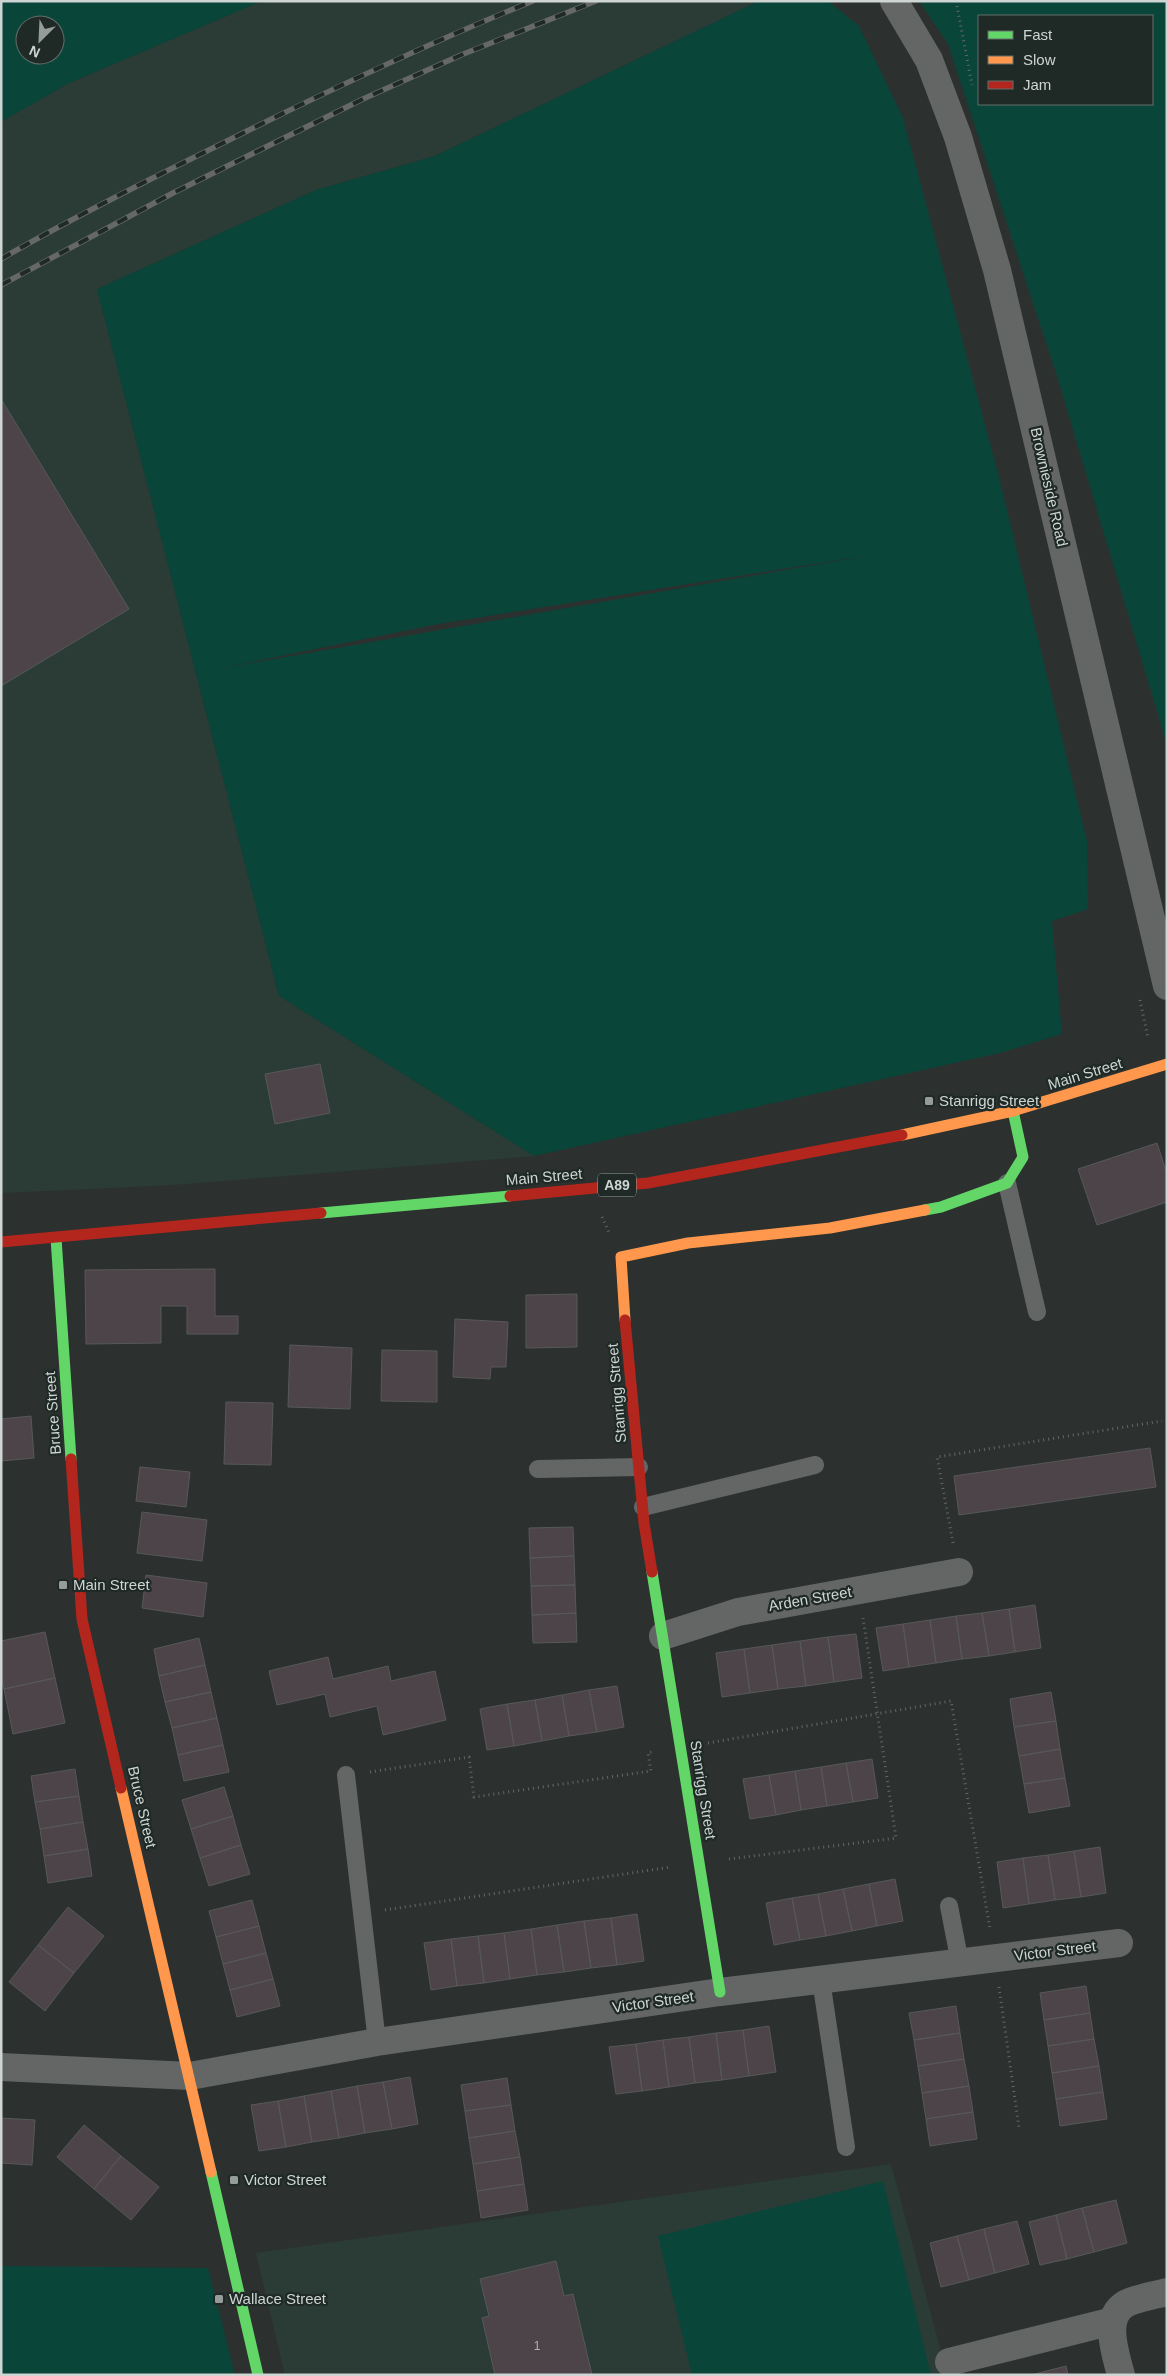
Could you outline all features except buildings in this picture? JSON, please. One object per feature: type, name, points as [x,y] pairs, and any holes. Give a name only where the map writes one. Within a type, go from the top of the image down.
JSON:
[{"type":"street","name":"Brownieside Road","points":[[894,1],[929,60],[958,138],[997,270],[1167,986]]},
{"type":"street","name":"Main Street","points":[[1,1242],[648,1182],[906,1134],[1013,1111],[1167,1064]]},
{"type":"street","points":[[621,1257],[688,1243],[830,1228],[941,1207],[1007,1183],[1023,1157],[1013,1111]]},
{"type":"street","name":"Bruce Street","points":[[56,1238],[82,1619],[190,2076],[258,2375]]},
{"type":"street","name":"Stanrigg Street","points":[[621,1257],[642,1507],[720,1992]]},
{"type":"street","name":"Arden Street","points":[[663,1636],[738,1612],[959,1572]]},
{"type":"street","name":"Victor Street","points":[[190,2076],[377,2042],[720,1992],[1119,1943]]},
{"type":"street","points":[[1,2067],[190,2076]]},
{"type":"street","points":[[1121,2375],[1112,2338],[1113,2320],[1119,2311],[1130,2301],[1167,2292]]},
{"type":"street","points":[[949,2362],[1113,2320]]},
{"type":"lane","points":[[1007,1183],[1037,1312]]},
{"type":"lane","points":[[642,1507],[815,1465]]},
{"type":"lane","points":[[538,1469],[638,1467]]},
{"type":"lane","points":[[346,1775],[377,2042]]},
{"type":"lane","points":[[950,1906],[960,1963]]},
{"type":"lane","points":[[821,1980],[846,2147]]},
{"type":"path","points":[[588,1188],[621,1257]]},
{"type":"path","points":[[959,1572],[937,1457],[1162,1421]]},
{"type":"path","points":[[346,1775],[469,1757],[474,1797],[651,1771],[648,1752],[681,1748],[951,1700],[995,1958],[1018,2128]]},
{"type":"shaded area","points":[[262,1],[759,1],[435,156],[316,190],[97,289],[279,996],[534,1156],[173,1185],[1,1193],[1,122],[67,84]]},
{"type":"shaded area","points":[[891,2164],[947,2375],[285,2375],[256,2253]]},
{"type":"green space","points":[[1,1],[262,1],[67,84],[1,122]]},
{"type":"green space","points":[[759,1],[828,1],[859,26],[903,118],[999,477],[1087,841],[1088,909],[1052,921],[1062,1034],[1000,1053],[534,1156],[279,996],[97,289],[316,190],[435,156]],"holes":[[[877,554],[222,668],[438,624]]]},
{"type":"green space","points":[[919,1],[1167,1],[1167,745],[1057,376],[948,44]]},
{"type":"green space","points":[[883,2181],[931,2375],[692,2375],[658,2236]]},
{"type":"green space","points":[[1,2266],[208,2268],[235,2375],[1,2375]]},
{"type":"railway","points":[[1,259],[109,200],[297,107],[414,52],[533,1]]},
{"type":"railway","points":[[1,285],[173,193],[363,99],[461,55],[596,1]]},
{"type":"traffic: fast","points":[[925,1210],[941,1207],[1007,1183],[1023,1157],[1013,1111]]},
{"type":"traffic: fast","points":[[321,1213],[510,1196]]},
{"type":"traffic: fast","points":[[56,1238],[71,1459]]},
{"type":"traffic: fast","points":[[652,1572],[720,1992]]},
{"type":"traffic: fast","points":[[211,2172],[258,2375]]},
{"type":"traffic: slow","points":[[902,1135],[1013,1111],[1167,1064]]},
{"type":"traffic: slow","points":[[625,1320],[621,1257],[688,1243],[830,1228],[925,1210]]},
{"type":"traffic: slow","points":[[121,1788],[211,2172]]},
{"type":"traffic: jam","points":[[510,1196],[648,1183],[902,1135]]},
{"type":"traffic: jam","points":[[1,1242],[321,1213]]},
{"type":"traffic: jam","points":[[625,1320],[644,1523],[652,1572]]},
{"type":"traffic: jam","points":[[71,1459],[82,1619],[121,1788]]},
{"type":"place","name":"Stanrigg Street","points":[[929,1101]]},
{"type":"place","name":"Main Street","points":[[63,1585]]},
{"type":"place","name":"Victor Street","points":[[234,2180]]},
{"type":"place","name":"Wallace Street","points":[[219,2299]]}]
